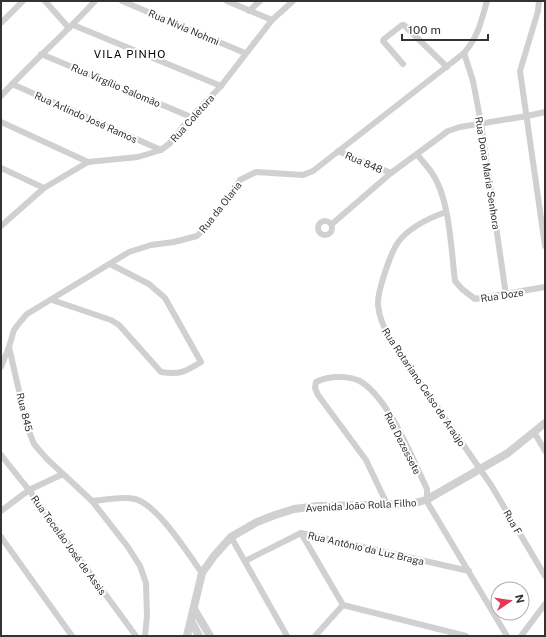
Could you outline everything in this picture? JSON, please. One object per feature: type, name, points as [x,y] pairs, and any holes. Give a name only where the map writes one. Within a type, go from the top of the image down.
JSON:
[{"type":"street","points":[[1,23],[23,1]]},
{"type":"street","points":[[45,1],[71,26],[221,86]]},
{"type":"street","points":[[1,96],[95,1]]},
{"type":"street","name":"Rua Nívia Nohmi","points":[[122,1],[245,53]]},
{"type":"street","points":[[227,1],[249,12],[272,20]]},
{"type":"street","points":[[249,12],[260,1]]},
{"type":"street","name":"Rua Coletora","points":[[1,226],[44,188],[88,162],[138,157],[161,150],[169,144],[191,117],[221,86],[272,20],[293,1]]},
{"type":"street","name":"Rua da Olaria","points":[[1,367],[14,330],[27,314],[129,252],[151,245],[174,242],[197,236],[212,221],[240,180],[256,172],[303,176],[313,171],[464,53],[478,34],[487,1]]},
{"type":"street","points":[[539,1],[538,11],[520,71],[542,200],[545,244]]},
{"type":"street","points":[[403,64],[383,41],[402,25],[404,25],[447,67]]},
{"type":"street","name":"Rua Dona Maria Senhora","points":[[464,53],[473,81],[481,123],[506,295]]},
{"type":"street","name":"Rua Virgílio Salomão","points":[[41,54],[191,117]]},
{"type":"street","name":"Rua Arlindo José Ramos","points":[[12,84],[161,150]]},
{"type":"street","points":[[332,224],[391,173],[448,131],[481,123],[545,112]]},
{"type":"street","points":[[1,122],[88,162]]},
{"type":"street","points":[[357,127],[362,133]]},
{"type":"street","name":"Rua 848","points":[[338,151],[391,173]]},
{"type":"street","points":[[417,154],[433,173],[440,189],[446,212]]},
{"type":"street","points":[[1,168],[44,188]]},
{"type":"street","name":"Rua Doze","points":[[446,212],[455,280],[462,289],[475,299],[506,295],[545,287]]},
{"type":"street","name":"Rua Rotariano Celso de Araújo","points":[[446,212],[425,220],[400,240],[393,249],[384,275],[378,304],[382,324],[389,337],[480,469]]},
{"type":"street","points":[[52,300],[111,320],[119,326],[161,372],[184,372],[201,362],[165,298],[149,284],[110,264]]},
{"type":"street","name":"Rua 845","points":[[9,347],[27,426],[34,444],[62,474],[92,501],[128,546],[140,566],[146,583],[147,616],[145,636]]},
{"type":"street","name":"Rua Dezessete","points":[[387,504],[366,460],[318,395],[315,388],[316,382],[329,377],[348,377],[362,382],[375,394],[399,430],[427,489],[426,500]]},
{"type":"street","name":"Avenida João Rolla Filho","points":[[187,636],[202,573],[214,556],[231,537],[257,522],[294,509],[318,506],[410,504],[426,500],[508,453],[545,423]]},
{"type":"street","points":[[534,432],[545,451]]},
{"type":"street","name":"Rua Tecelão José de Assis","points":[[1,455],[29,490],[136,636]]},
{"type":"street","name":"Rua F","points":[[480,469],[545,576]]},
{"type":"street","points":[[1,511],[29,490],[62,474]]},
{"type":"street","points":[[92,501],[120,498],[135,499],[149,506],[158,515],[202,573]]},
{"type":"street","points":[[426,500],[507,636]]},
{"type":"street","points":[[301,533],[343,605],[466,636]]},
{"type":"street","name":"Rua Antônio da Luz Braga","points":[[245,561],[301,533],[469,572]]},
{"type":"street","points":[[1,537],[72,636]]},
{"type":"street","points":[[231,537],[287,636]]},
{"type":"street","points":[[521,636],[545,604]]},
{"type":"street","points":[[315,636],[343,605]]},
{"type":"street","points":[[194,609],[210,636]]},
{"type":"street","points":[[191,621],[199,636],[206,636]]},
{"type":"district","name":"VILA PINHO","points":[[130,54]]}]
